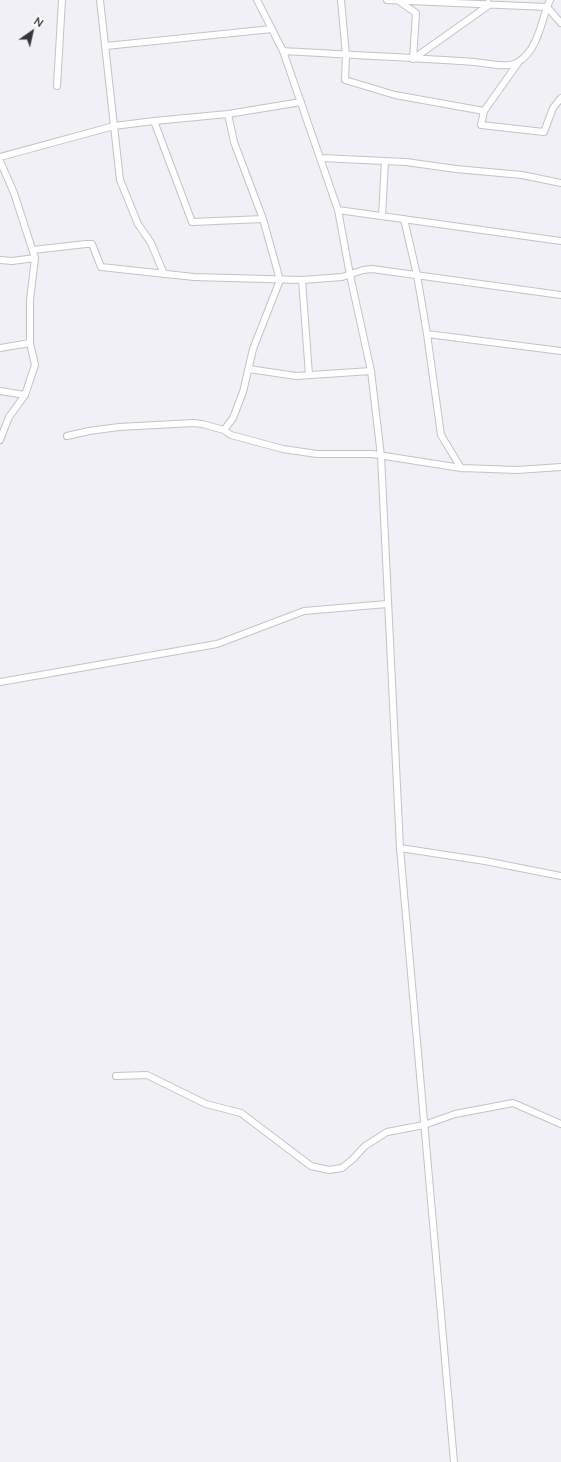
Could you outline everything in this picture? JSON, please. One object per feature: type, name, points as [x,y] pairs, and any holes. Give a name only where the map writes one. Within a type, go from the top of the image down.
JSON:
[{"type":"street","points":[[57,86],[62,0]]},
{"type":"street","points":[[100,0],[120,180],[138,224],[151,243],[164,274]]},
{"type":"street","points":[[257,0],[283,51],[338,210],[350,275],[371,372],[381,456],[400,848],[454,1462]]},
{"type":"street","points":[[341,0],[346,55],[345,80],[394,95],[484,111]]},
{"type":"street","points":[[387,0],[547,7],[561,23]]},
{"type":"street","points":[[398,0],[416,12],[413,59]]},
{"type":"street","points":[[550,0],[534,45],[527,56],[518,63],[484,111],[481,125],[544,132],[553,108],[561,98]]},
{"type":"street","points":[[413,59],[488,4]]},
{"type":"street","points":[[106,46],[272,29]]},
{"type":"street","points":[[283,51],[510,65],[518,63]]},
{"type":"street","points":[[0,157],[114,126],[228,114],[301,102]]},
{"type":"street","points":[[224,430],[234,418],[243,392],[253,349],[280,280],[263,219],[234,142],[228,114]]},
{"type":"street","points":[[154,121],[192,222],[263,219]]},
{"type":"street","points":[[321,158],[406,162],[456,170],[522,175],[561,183]]},
{"type":"street","points":[[0,161],[14,193],[35,258],[30,300],[30,343],[34,365],[25,395],[9,417],[0,440]]},
{"type":"street","points":[[382,216],[385,161]]},
{"type":"street","points":[[338,210],[561,241]]},
{"type":"street","points":[[404,219],[417,275],[441,436],[461,468]]},
{"type":"street","points":[[33,250],[92,244],[101,267],[164,274],[302,280],[342,277],[363,270],[372,269],[561,295]]},
{"type":"street","points":[[0,260],[12,261],[35,258]]},
{"type":"street","points":[[302,280],[309,375]]},
{"type":"street","points":[[427,334],[561,351]]},
{"type":"street","points":[[0,348],[30,343]]},
{"type":"street","points":[[249,369],[296,376],[371,372]]},
{"type":"street","points":[[0,392],[25,395]]},
{"type":"street","points":[[67,436],[119,427],[193,423],[224,430],[231,435],[283,449],[317,454],[372,454],[461,468],[517,470],[561,467]]},
{"type":"street","points":[[0,682],[217,644],[304,611],[388,604]]},
{"type":"street","points":[[400,848],[485,861],[561,876]]},
{"type":"street","points":[[116,1076],[147,1075],[206,1104],[241,1113],[311,1166],[329,1170],[342,1168],[365,1146],[387,1132],[424,1125],[455,1114],[513,1103],[561,1124]]}]
